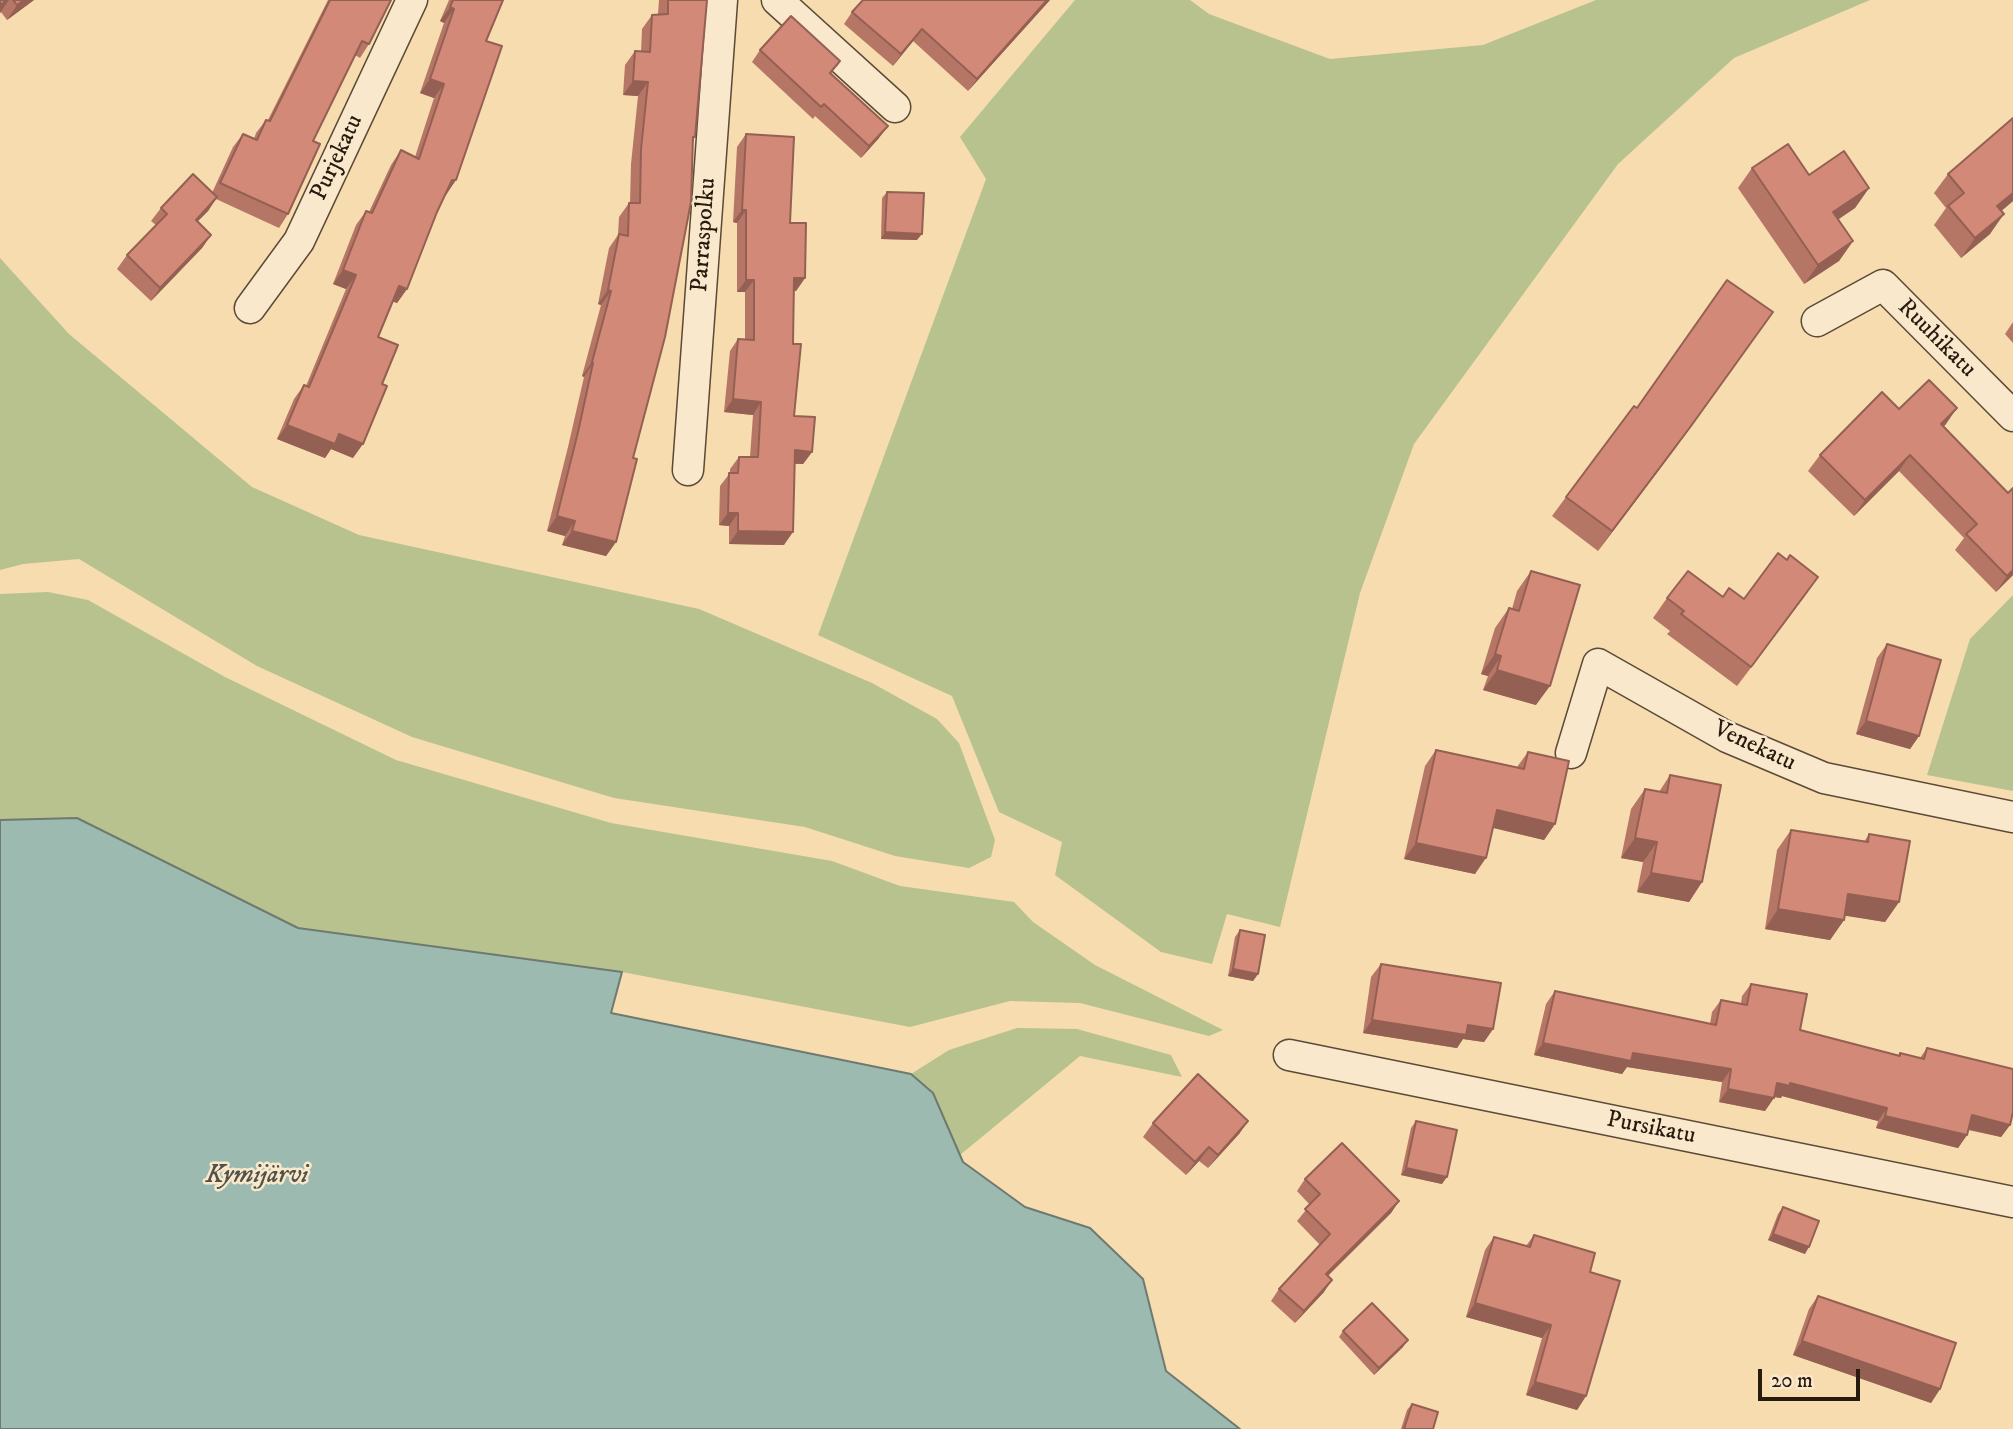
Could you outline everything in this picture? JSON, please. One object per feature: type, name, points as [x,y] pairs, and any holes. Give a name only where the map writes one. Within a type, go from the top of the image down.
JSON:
[{"type":"street","name":"Purjekatu","points":[[250,307],[299,241],[412,0]]},
{"type":"street","name":"Parraspolku","points":[[688,470],[722,0]]},
{"type":"street","points":[[777,0],[895,107]]},
{"type":"street","name":"Ruuhikatu","points":[[1817,321],[1883,285],[2013,416]]},
{"type":"street","name":"Venekatu","points":[[1571,753],[1598,664],[1727,737],[1824,778],[2013,817]]},
{"type":"street","name":"Pursikatu","points":[[1289,1055],[2013,1202]]},
{"type":"green space","points":[[1075,0],[1190,0],[1209,14],[1330,59],[1483,45],[1596,0],[1870,0],[1734,58],[1618,164],[1414,444],[1360,593],[1280,927],[1227,914],[1212,964],[1161,952],[1055,875],[1062,842],[999,812],[952,696],[818,635],[986,179],[960,137]]},
{"type":"green space","points":[[0,258],[69,334],[252,487],[359,535],[699,609],[872,683],[937,719],[959,743],[995,840],[991,857],[969,868],[895,856],[805,827],[614,798],[412,737],[257,666],[79,559],[23,564],[0,570]]},
{"type":"green space","points":[[48,592],[88,600],[225,677],[396,760],[611,823],[832,861],[900,886],[1014,902],[1033,922],[1095,965],[1223,1030],[1209,1036],[1080,1003],[1010,1001],[910,1027],[622,972],[298,928],[77,818],[0,820],[0,594]]},
{"type":"green space","points":[[2013,595],[2013,791],[1927,775],[1970,639]]},
{"type":"green space","points":[[1017,1028],[1077,1029],[1171,1055],[1182,1077],[1080,1056],[960,1155],[933,1093],[911,1074],[949,1050]]},
{"type":"water","name":"Kymijärvi","points":[[77,818],[298,928],[622,972],[611,1013],[911,1074],[933,1093],[963,1162],[1025,1207],[1090,1228],[1143,1279],[1166,1371],[1240,1429],[0,1429],[0,820]]},
{"type":"building","points":[[330,0],[391,0],[369,44],[362,41],[313,141],[320,144],[288,214],[220,183],[243,134],[257,140],[266,120],[270,121]]},
{"type":"building","points":[[453,0],[503,0],[486,41],[502,46],[456,180],[452,180],[437,212],[407,289],[399,286],[378,337],[398,345],[382,384],[387,386],[363,444],[339,434],[335,444],[287,425],[304,385],[309,387],[356,275],[343,270],[366,211],[372,213],[401,150],[419,159],[444,84],[430,79],[454,9],[450,7]]},
{"type":"building","points":[[668,0],[707,0],[693,137],[691,202],[665,337],[633,458],[637,459],[616,542],[572,531],[575,521],[557,516],[611,291],[608,290],[619,234],[628,236],[629,203],[640,203],[641,149],[648,82],[633,81],[635,51],[650,52],[652,15],[668,14]]},
{"type":"building","points":[[863,0],[1047,0],[977,79],[922,29],[901,54],[852,12]]},
{"type":"building","points":[[791,16],[840,61],[830,73],[888,126],[869,146],[824,104],[821,107],[760,50]]},
{"type":"building","points":[[2013,118],[2013,193],[1997,206],[2004,214],[1975,238],[1948,206],[1964,193],[1948,174]]},
{"type":"building","points":[[746,134],[794,137],[790,223],[806,223],[805,278],[794,278],[793,344],[801,344],[794,416],[815,417],[812,452],[795,450],[793,532],[738,531],[738,513],[728,513],[729,473],[738,473],[739,457],[758,457],[761,402],[733,399],[738,339],[754,340],[754,280],[746,280],[746,210],[742,210]]},
{"type":"building","points":[[1788,144],[1809,175],[1844,151],[1869,188],[1833,212],[1853,241],[1818,265],[1752,168]]},
{"type":"building","points":[[193,174],[217,197],[196,220],[211,235],[160,288],[127,255],[167,214],[161,208]]},
{"type":"building","points":[[887,192],[924,193],[922,234],[885,232]]},
{"type":"building","points":[[1727,280],[1773,312],[1612,531],[1566,497],[1634,406],[1637,408]]},
{"type":"building","points":[[1929,380],[1957,408],[1941,424],[2008,493],[2013,488],[2013,570],[2007,576],[1966,534],[1977,524],[1910,455],[1865,500],[1820,455],[1882,392],[1899,409]]},
{"type":"building","points":[[1778,553],[1787,560],[1790,555],[1818,577],[1751,667],[1681,614],[1684,611],[1667,598],[1688,571],[1723,597],[1729,588],[1744,599]]},
{"type":"building","points":[[1531,571],[1580,585],[1550,686],[1497,670],[1501,656],[1495,654],[1509,608],[1519,611]]},
{"type":"building","points":[[1887,644],[1941,660],[1919,736],[1866,721]]},
{"type":"building","points":[[1436,750],[1524,769],[1528,752],[1569,761],[1555,824],[1497,810],[1486,858],[1416,843]]},
{"type":"building","points":[[1670,775],[1721,785],[1702,882],[1651,873],[1657,842],[1635,838],[1645,789],[1667,793]]},
{"type":"building","points":[[1791,830],[1868,842],[1869,834],[1910,841],[1899,902],[1848,894],[1844,920],[1778,909]]},
{"type":"building","points":[[1240,930],[1265,935],[1258,974],[1233,969]]},
{"type":"building","points":[[1381,964],[1501,983],[1493,1029],[1468,1025],[1466,1035],[1372,1020]]},
{"type":"building","points":[[1751,984],[1807,994],[1800,1030],[1900,1056],[1900,1053],[1924,1059],[1927,1048],[2013,1069],[2013,1112],[2010,1125],[1972,1115],[1967,1135],[1885,1116],[1887,1108],[1790,1083],[1790,1086],[1777,1083],[1774,1098],[1728,1089],[1731,1069],[1633,1053],[1631,1061],[1543,1043],[1555,991],[1716,1025],[1721,1000],[1747,1005]]},
{"type":"building","points":[[1198,1074],[1248,1121],[1218,1155],[1209,1147],[1195,1162],[1153,1123]]},
{"type":"building","points":[[1416,1121],[1457,1130],[1447,1177],[1406,1168]]},
{"type":"building","points":[[1342,1143],[1399,1201],[1326,1274],[1332,1280],[1304,1311],[1279,1289],[1330,1234],[1305,1209],[1320,1194],[1305,1179]]},
{"type":"building","points":[[1783,1207],[1819,1221],[1809,1247],[1773,1234]]},
{"type":"building","points":[[1534,1235],[1595,1253],[1590,1272],[1620,1281],[1586,1396],[1535,1382],[1551,1325],[1475,1303],[1494,1237],[1530,1247]]},
{"type":"building","points":[[1818,1296],[1956,1343],[1940,1389],[1802,1341]]},
{"type":"building","points":[[1372,1303],[1408,1340],[1379,1368],[1343,1331]]},
{"type":"building","points":[[1412,1404],[1438,1412],[1433,1429],[1404,1429]]}]
